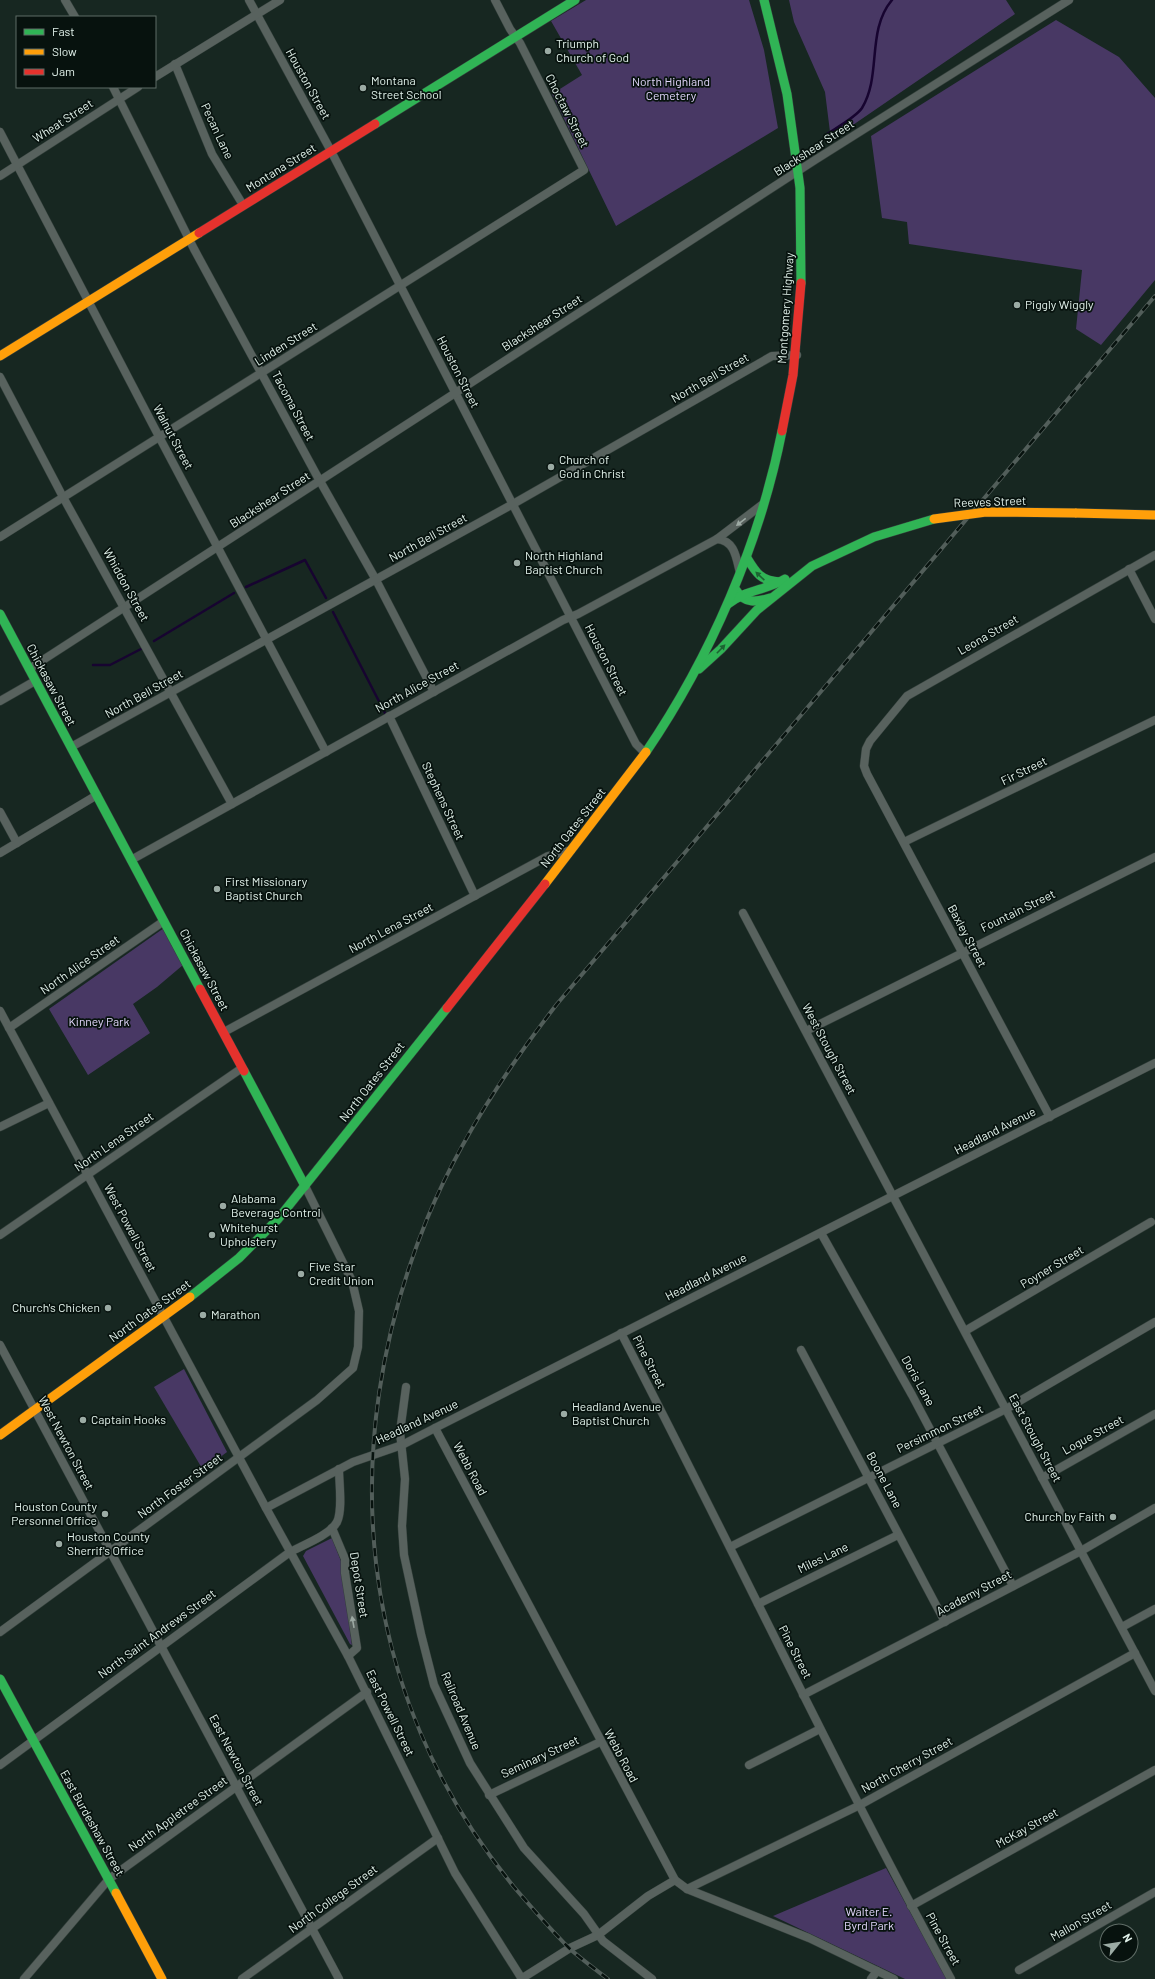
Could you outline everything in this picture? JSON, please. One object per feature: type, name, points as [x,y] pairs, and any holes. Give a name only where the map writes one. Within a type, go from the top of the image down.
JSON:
[{"type":"main road","name":"Montana Street","points":[[0,356],[575,0]]},
{"type":"main road","name":"Montgomery Highway","points":[[692,676],[741,574],[765,503],[780,448],[797,355],[802,277],[799,171],[784,78],[764,0]]},
{"type":"main road","name":"Reeves Street","points":[[727,605],[739,595],[773,587],[801,569],[812,566],[874,537],[934,518],[960,513],[983,512],[1155,515]]},
{"type":"main road","points":[[747,558],[761,579],[769,582],[781,582]]},
{"type":"main road","name":"Reeves Street","points":[[692,676],[772,597],[804,574],[812,566]]},
{"type":"main road","points":[[736,584],[739,595],[747,601],[753,602],[772,597]]},
{"type":"main road","name":"Chickasaw Street","points":[[0,614],[305,1186]]},
{"type":"main road","name":"North Oates Street","points":[[0,1435],[164,1316],[240,1257],[270,1227],[305,1186],[572,850],[645,754],[692,676]]},
{"type":"main road","name":"East Burdeshaw Street","points":[[0,1679],[162,1979]]},
{"type":"street","points":[[65,0],[74,16]]},
{"type":"street","name":"Houston Street","points":[[249,0],[331,151],[636,744],[645,754]]},
{"type":"street","points":[[156,76],[280,0]]},
{"type":"street","name":"Choctaw Street","points":[[495,0],[584,170]]},
{"type":"street","name":"Blackshear Street","points":[[29,668],[218,548],[799,171],[1069,0]]},
{"type":"street","name":"Pecan Lane","points":[[175,64],[212,154],[243,205]]},
{"type":"street","name":"Tacoma Street","points":[[114,88],[190,238],[194,249],[320,481],[376,580],[434,692]]},
{"type":"street","name":"Wheat Street","points":[[0,176],[136,88]]},
{"type":"street","name":"Walnut Street","points":[[0,132],[88,302],[326,752]]},
{"type":"street","name":"Linden Street","points":[[0,537],[584,170]]},
{"type":"street","name":"North Bell Street","points":[[71,747],[513,504],[772,356],[797,355]]},
{"type":"street","name":"Whiddon Street","points":[[0,376],[63,497],[172,692],[232,804]]},
{"type":"street","name":"North Alice Street","points":[[131,860],[389,716],[716,539],[765,503]]},
{"type":"street","points":[[716,539],[728,543],[733,547],[741,574]]},
{"type":"street","name":"Leona Street","points":[[864,766],[865,753],[870,741],[907,696],[1155,555]]},
{"type":"street","points":[[1129,569],[1155,619]]},
{"type":"street","points":[[0,701],[35,681]]},
{"type":"street","name":"Stephens Street","points":[[389,716],[475,896]]},
{"type":"street","name":"Fir Street","points":[[904,842],[1155,720]]},
{"type":"street","name":"Baxley Street","points":[[864,766],[1050,1116]]},
{"type":"street","points":[[0,853],[97,795]]},
{"type":"street","points":[[0,812],[17,843]]},
{"type":"street","name":"North Lena Street","points":[[224,1032],[548,856],[572,850]]},
{"type":"street","name":"Fountain Street","points":[[806,1031],[1155,857]]},
{"type":"street","name":"West Stough Street","points":[[743,913],[893,1196]]},
{"type":"street","name":"North Alice Street","points":[[10,1028],[164,921]]},
{"type":"street","name":"West Powell Street","points":[[1,1014],[10,1028],[239,1458]]},
{"type":"street","name":"Headland Avenue","points":[[266,1508],[339,1469],[402,1445],[1155,1063]]},
{"type":"street","name":"North Lena Street","points":[[0,1235],[242,1068]]},
{"type":"street","points":[[0,1127],[49,1103]]},
{"type":"street","name":"Chickasaw Street","points":[[305,1186],[352,1281],[359,1311],[358,1347]]},
{"type":"street","name":"East Stough Street","points":[[893,1196],[1155,1691]]},
{"type":"street","name":"Poyner Street","points":[[965,1331],[1151,1222]]},
{"type":"street","name":"Doris Lane","points":[[821,1233],[912,1395],[1013,1586]]},
{"type":"street","name":"Persimmon Street","points":[[730,1547],[869,1478],[937,1442],[1006,1409],[1155,1322]]},
{"type":"street","name":"Pine Street","points":[[621,1334],[730,1547],[858,1806],[951,1979]]},
{"type":"street","name":"West Newton Street","points":[[0,1345],[111,1552]]},
{"type":"street","name":"North Foster Street","points":[[0,1632],[239,1458],[332,1388],[352,1368],[358,1347]]},
{"type":"street","name":"Boone Lane","points":[[801,1350],[945,1622]]},
{"type":"street","name":"Railroad Avenue","points":[[406,1387],[400,1425],[406,1479],[402,1526],[404,1556],[434,1685],[459,1742],[489,1795],[524,1848],[584,1914],[603,1941],[652,1979]]},
{"type":"street","name":"Logue Street","points":[[1042,1478],[1155,1414]]},
{"type":"street","name":"Webb Road","points":[[435,1428],[600,1742],[675,1880],[687,1889],[809,1938],[894,1979]]},
{"type":"street","name":"East Powell Street","points":[[239,1458],[367,1692],[464,1888],[521,1979]]},
{"type":"street","points":[[332,1528],[337,1521],[339,1513],[339,1469]]},
{"type":"street","name":"Academy Street","points":[[803,1695],[1081,1550],[1155,1508]]},
{"type":"street","name":"North Saint Andrews Street","points":[[0,1765],[290,1552],[332,1528]]},
{"type":"street","name":"Depot Street","points":[[332,1528],[345,1559],[345,1573],[357,1648],[348,1656]]},
{"type":"street","name":"Miles Lane","points":[[758,1604],[898,1535]]},
{"type":"street","name":"East Newton Street","points":[[111,1552],[339,1979]]},
{"type":"street","points":[[1122,1627],[1155,1609]]},
{"type":"street","name":"North Cherry Street","points":[[687,1889],[858,1806],[1135,1653]]},
{"type":"street","name":"North Appletree Street","points":[[24,1979],[109,1879],[367,1692]]},
{"type":"street","points":[[749,1765],[820,1729]]},
{"type":"street","name":"Seminary Street","points":[[489,1795],[600,1742]]},
{"type":"street","name":"McKay Street","points":[[911,1906],[1155,1770]]},
{"type":"street","name":"North College Street","points":[[242,1979],[438,1838]]},
{"type":"street","points":[[521,1979],[570,1948],[598,1935],[643,1899],[675,1880]]},
{"type":"street","name":"Mallon Street","points":[[1019,1970],[1155,1892]]},
{"type":"street","points":[[871,1979],[877,1971]]},
{"type":"green space","name":"North Highland Cemetery","points":[[586,0],[749,0],[764,50],[778,128],[616,226],[552,94],[582,75],[551,21]]},
{"type":"green space","points":[[789,0],[1006,0],[1015,14],[831,140],[825,92],[794,22]]},
{"type":"green space","points":[[1056,20],[1119,57],[1155,98],[1155,280],[1101,345],[1076,329],[1082,270],[909,244],[907,222],[882,218],[871,136]]},
{"type":"green space","name":"Kinney Park","points":[[164,928],[183,965],[157,987],[133,1004],[150,1033],[88,1075],[49,1009]]},
{"type":"green space","points":[[184,1369],[227,1452],[203,1470],[154,1387]]},
{"type":"green space","points":[[332,1538],[341,1561],[352,1645],[350,1644],[303,1556],[306,1551]]},
{"type":"green space","name":"Walter E. Byrd Park","points":[[886,1868],[947,1979],[905,1979],[773,1916]]},
{"type":"waterway","points":[[827,134],[851,119],[862,108],[868,95],[871,82],[879,25],[884,12],[892,0]]},
{"type":"waterway","points":[[246,587],[305,560],[326,598]]},
{"type":"waterway","points":[[154,641],[234,593]]},
{"type":"waterway","points":[[333,612],[385,713]]},
{"type":"waterway","points":[[93,665],[110,665],[141,649]]},
{"type":"railway","points":[[608,1979],[569,1948],[534,1911],[514,1887],[461,1812],[421,1733],[393,1651],[376,1566],[372,1480],[379,1393],[398,1305],[427,1219],[468,1134],[501,1081],[538,1029],[557,1004],[1155,296]]},
{"type":"traffic: fast","points":[[375,124],[575,0]]},
{"type":"traffic: fast","points":[[764,0],[787,94],[800,188],[801,283]]},
{"type":"traffic: fast","points":[[646,752],[691,678],[730,598],[760,515],[782,431]]},
{"type":"traffic: fast","points":[[699,669],[721,649],[757,610],[812,566],[874,537],[934,519]]},
{"type":"traffic: fast","points":[[747,558],[756,572],[764,578],[780,582]]},
{"type":"traffic: fast","points":[[728,604],[735,599],[771,586],[785,579]]},
{"type":"traffic: fast","points":[[736,590],[743,598],[751,601],[770,598]]},
{"type":"traffic: fast","points":[[0,614],[200,989]]},
{"type":"traffic: fast","points":[[190,1297],[239,1258],[278,1219],[447,1008]]},
{"type":"traffic: fast","points":[[244,1071],[305,1186]]},
{"type":"traffic: fast","points":[[0,1679],[116,1893]]},
{"type":"traffic: slow","points":[[0,356],[199,233]]},
{"type":"traffic: slow","points":[[934,519],[986,512],[1075,513]]},
{"type":"traffic: slow","points":[[1075,513],[1155,515]]},
{"type":"traffic: slow","points":[[545,884],[646,752]]},
{"type":"traffic: slow","points":[[0,1435],[190,1297]]},
{"type":"traffic: slow","points":[[116,1893],[162,1979]]},
{"type":"traffic: jam","points":[[199,233],[375,124]]},
{"type":"traffic: jam","points":[[782,431],[793,375],[801,283]]},
{"type":"traffic: jam","points":[[447,1008],[545,884]]},
{"type":"traffic: jam","points":[[200,989],[244,1071]]},
{"type":"place","name":"Triumph Church of God","points":[[548,51]]},
{"type":"place","name":"Montana Street School","points":[[363,88]]},
{"type":"place","name":"Piggly Wiggly","points":[[1017,305]]},
{"type":"place","name":"Church of God in Christ","points":[[551,467]]},
{"type":"place","name":"North Highland Baptist Church","points":[[517,563]]},
{"type":"place","name":"First Missionary Baptist Church","points":[[217,889]]},
{"type":"place","name":"Alabama Beverage Control","points":[[223,1206]]},
{"type":"place","name":"Whitehurst Upholstery","points":[[212,1235]]},
{"type":"place","name":"Five Star Credit Union","points":[[301,1274]]},
{"type":"place","name":"Church's Chicken","points":[[108,1308]]},
{"type":"place","name":"Marathon","points":[[203,1315]]},
{"type":"place","name":"Headland Avenue Baptist Church","points":[[564,1414]]},
{"type":"place","name":"Captain Hooks","points":[[83,1420]]},
{"type":"place","name":"Houston County Personnel Office","points":[[105,1514]]},
{"type":"place","name":"Church by Faith","points":[[1113,1517]]},
{"type":"place","name":"Houston County Sherrif's Office","points":[[59,1544]]}]
